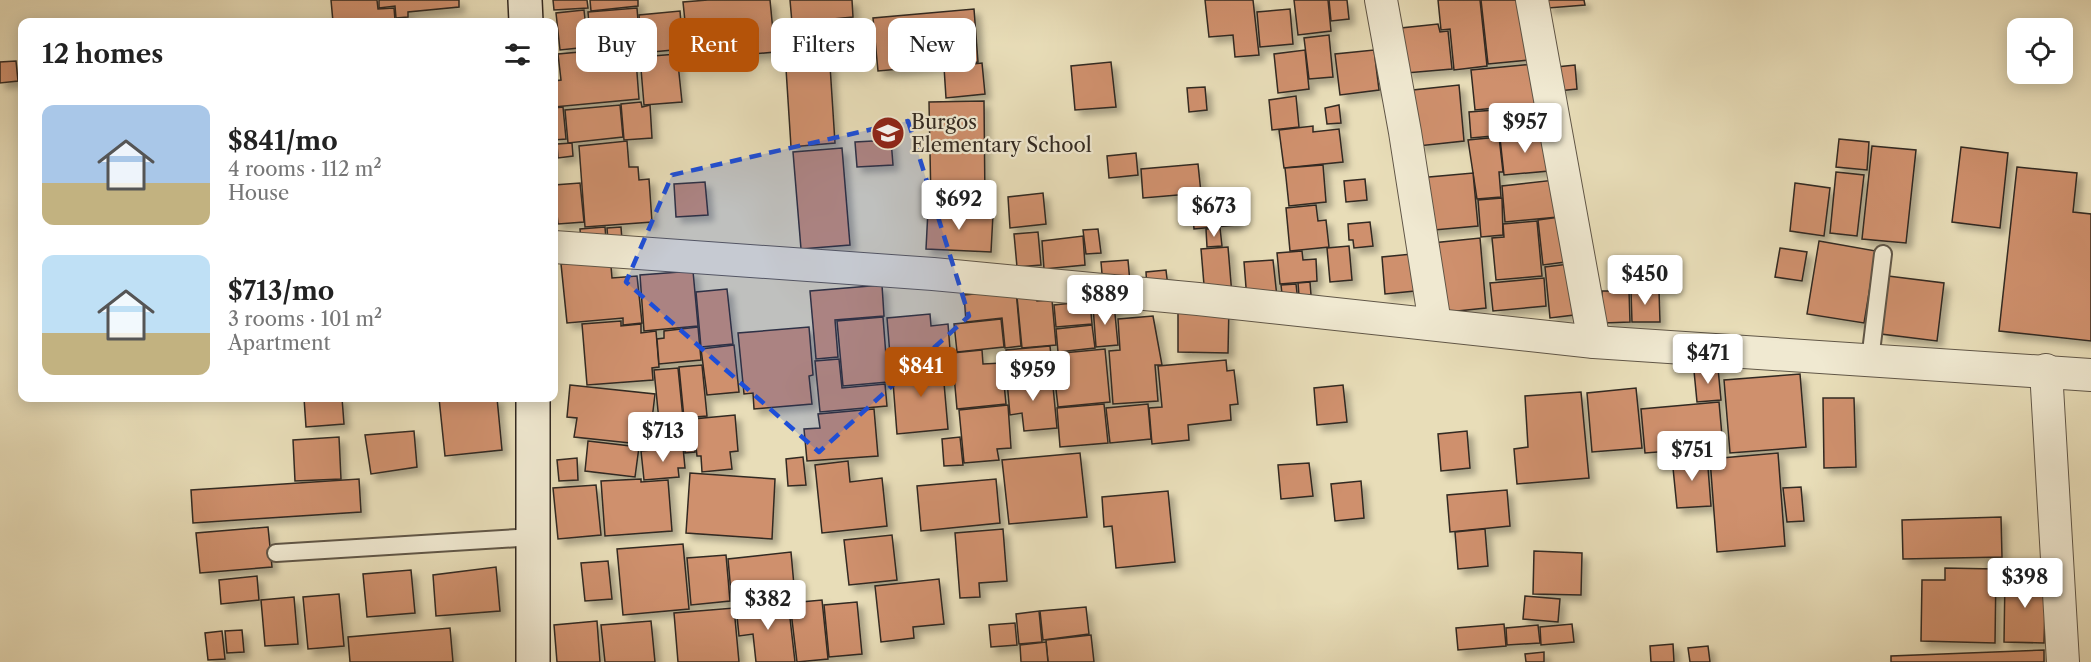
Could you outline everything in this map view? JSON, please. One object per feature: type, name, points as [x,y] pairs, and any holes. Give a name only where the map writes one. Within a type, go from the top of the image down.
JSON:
[{"type":"street","points":[[525,0],[526,18]]},
{"type":"street","points":[[1381,0],[1406,132],[1435,324]]},
{"type":"street","points":[[1532,0],[1594,342]]},
{"type":"street","points":[[558,248],[933,274],[1594,342],[2046,370],[2091,375]]},
{"type":"street","points":[[2046,370],[2063,662]]},
{"type":"street","points":[[533,402],[533,662]]},
{"type":"lane","points":[[1870,360],[1883,255]]},
{"type":"lane","points":[[276,553],[534,537]]},
{"type":"highlighted area","points":[[908,121],[969,316],[819,452],[626,282],[672,175]]},
{"type":"building","points":[[331,0],[377,0],[378,9],[394,8],[395,18],[333,18]]},
{"type":"building","points":[[379,0],[459,0],[459,7],[408,12],[408,17],[396,18],[395,6],[379,8]]},
{"type":"building","points":[[553,0],[587,0],[588,8],[554,10]]},
{"type":"building","points":[[590,0],[638,0],[638,6],[591,11]]},
{"type":"building","points":[[770,0],[771,52],[759,53],[759,18],[685,18],[683,2]]},
{"type":"building","points":[[790,0],[852,0],[853,17],[792,18]]},
{"type":"building","points":[[1205,0],[1253,0],[1259,55],[1235,57],[1233,35],[1209,37]]},
{"type":"building","points":[[1294,0],[1328,0],[1331,31],[1298,35]]},
{"type":"building","points":[[1329,0],[1347,0],[1349,19],[1331,21]]},
{"type":"building","points":[[1438,0],[1480,0],[1487,66],[1454,70],[1450,29],[1441,30]]},
{"type":"building","points":[[1481,0],[1522,0],[1529,60],[1488,64]]},
{"type":"building","points":[[1547,0],[1584,0],[1585,5],[1548,8]]},
{"type":"building","points":[[637,8],[638,18],[588,18],[588,12]]},
{"type":"building","points":[[974,9],[975,18],[888,18],[888,70],[878,71],[876,18],[873,18]]},
{"type":"building","points":[[1290,9],[1293,44],[1260,47],[1257,12]]},
{"type":"building","points":[[584,10],[585,18],[576,18],[576,48],[560,50],[556,13]]},
{"type":"building","points":[[680,11],[681,18],[669,18],[669,50],[657,52],[657,18],[639,18],[639,15]]},
{"type":"building","points":[[1438,24],[1440,32],[1448,31],[1452,69],[1406,73],[1401,28]]},
{"type":"building","points":[[1329,35],[1333,77],[1309,79],[1304,38]]},
{"type":"building","points":[[976,36],[978,62],[976,62]]},
{"type":"building","points":[[1305,50],[1309,89],[1278,93],[1274,54]]},
{"type":"building","points":[[1374,50],[1379,90],[1340,95],[1335,54]]},
{"type":"building","points":[[576,52],[576,72],[637,72],[639,99],[558,107],[558,80],[561,80],[558,54]]},
{"type":"building","points":[[669,55],[669,72],[679,72],[682,102],[644,105],[641,72],[657,72],[657,56]]},
{"type":"building","points":[[16,61],[18,81],[0,83],[0,62]]},
{"type":"building","points":[[1111,62],[1116,107],[1075,110],[1071,66]]},
{"type":"building","points":[[982,63],[985,94],[946,98],[944,72],[976,72],[976,64]]},
{"type":"building","points":[[1534,64],[1538,104],[1475,110],[1471,70]]},
{"type":"building","points":[[1575,65],[1577,89],[1558,91],[1556,67]]},
{"type":"building","points":[[786,72],[830,72],[835,143],[791,147]]},
{"type":"building","points":[[1459,85],[1464,141],[1418,146],[1413,90]]},
{"type":"building","points":[[1205,87],[1207,110],[1189,112],[1187,88]]},
{"type":"building","points":[[1296,96],[1299,127],[1272,130],[1269,100]]},
{"type":"building","points":[[984,101],[985,202],[931,203],[929,102]]},
{"type":"building","points":[[641,102],[642,107],[650,105],[652,138],[624,140],[621,104]]},
{"type":"building","points":[[620,105],[623,137],[568,143],[565,110]]},
{"type":"building","points":[[1339,105],[1341,123],[1327,124],[1325,108]]},
{"type":"building","points":[[563,107],[566,139],[558,140],[558,108]]},
{"type":"building","points":[[1535,107],[1538,132],[1471,138],[1469,112]]},
{"type":"building","points":[[1313,126],[1313,132],[1339,129],[1343,162],[1284,168],[1279,130]]},
{"type":"building","points":[[1545,133],[1549,171],[1504,175],[1500,138]]},
{"type":"building","points":[[1499,137],[1503,172],[1499,172],[1501,197],[1477,199],[1468,140]]},
{"type":"building","points":[[1839,139],[1869,142],[1867,170],[1836,167]]},
{"type":"building","points":[[891,140],[893,165],[857,167],[855,142]]},
{"type":"building","points":[[627,141],[629,167],[638,167],[639,180],[649,179],[652,222],[585,227],[579,146]]},
{"type":"building","points":[[572,143],[573,156],[558,158],[558,144]]},
{"type":"building","points":[[1872,146],[1916,150],[1906,243],[1862,239]]},
{"type":"building","points":[[1961,147],[2008,153],[2000,228],[1952,222]]},
{"type":"building","points":[[842,148],[850,245],[801,249],[793,152]]},
{"type":"building","points":[[1136,153],[1138,175],[1109,178],[1107,156]]},
{"type":"building","points":[[1198,164],[1201,193],[1143,198],[1141,169]]},
{"type":"building","points":[[1323,165],[1326,202],[1289,206],[1285,168]]},
{"type":"building","points":[[2017,167],[2077,173],[2073,212],[2091,214],[2091,341],[1999,331]]},
{"type":"building","points":[[1836,172],[1864,175],[1857,236],[1830,233]]},
{"type":"building","points":[[1473,173],[1478,226],[1423,231],[1418,178]]},
{"type":"building","points":[[1365,179],[1367,200],[1346,202],[1344,181]]},
{"type":"building","points":[[1555,180],[1558,217],[1505,222],[1502,186]]},
{"type":"building","points":[[705,182],[708,215],[676,217],[674,184]]},
{"type":"building","points":[[580,183],[584,222],[558,224],[558,185]]},
{"type":"building","points":[[1795,183],[1830,188],[1824,236],[1790,231]]},
{"type":"building","points":[[1233,191],[1236,225],[1194,229],[1191,195]]},
{"type":"building","points":[[1043,193],[1046,224],[1010,228],[1008,197]]},
{"type":"building","points":[[1502,198],[1503,235],[1481,237],[1478,200]]},
{"type":"building","points":[[1316,205],[1318,221],[1326,220],[1329,247],[1290,251],[1286,208]]},
{"type":"building","points":[[928,210],[993,214],[991,252],[926,249]]},
{"type":"building","points":[[1560,217],[1565,262],[1543,265],[1538,220]]},
{"type":"building","points":[[1537,221],[1542,276],[1496,280],[1492,238],[1504,237],[1503,224]]},
{"type":"building","points":[[1370,222],[1373,246],[1354,248],[1353,240],[1349,240],[1348,224]]},
{"type":"building","points":[[605,227],[606,240],[581,243],[580,229]]},
{"type":"building","points":[[621,227],[622,240],[608,241],[607,228]]},
{"type":"building","points":[[1220,228],[1222,246],[1207,247],[1206,229]]},
{"type":"building","points":[[1098,229],[1101,253],[1086,254],[1083,230]]},
{"type":"building","points":[[1038,232],[1041,265],[1017,267],[1014,234]]},
{"type":"building","points":[[1083,236],[1085,265],[1044,269],[1042,241]]},
{"type":"building","points":[[1480,238],[1486,308],[1438,313],[1432,243]]},
{"type":"building","points":[[1819,241],[1876,251],[1864,323],[1807,314]]},
{"type":"building","points":[[1349,246],[1352,280],[1330,282],[1327,248]]},
{"type":"building","points":[[1228,247],[1232,295],[1205,297],[1201,249]]},
{"type":"building","points":[[1780,248],[1807,252],[1802,281],[1775,277]]},
{"type":"building","points":[[1302,251],[1303,260],[1316,259],[1317,281],[1280,284],[1277,253]]},
{"type":"building","points":[[1412,254],[1415,291],[1385,294],[1382,257]]},
{"type":"building","points":[[605,260],[611,266],[612,278],[637,276],[642,323],[623,325],[623,318],[567,323],[561,264]]},
{"type":"building","points":[[1128,260],[1130,283],[1103,286],[1101,262]]},
{"type":"building","points":[[1273,260],[1277,297],[1247,300],[1244,262]]},
{"type":"building","points":[[1569,264],[1574,315],[1550,318],[1545,267]]},
{"type":"building","points":[[1166,270],[1168,287],[1147,290],[1146,272]]},
{"type":"building","points":[[693,271],[698,326],[644,331],[640,275]]},
{"type":"building","points":[[1888,276],[1944,283],[1937,341],[1881,334]]},
{"type":"building","points":[[1544,278],[1546,306],[1493,311],[1490,283]]},
{"type":"building","points":[[1310,282],[1311,295],[1299,296],[1298,283]]},
{"type":"building","points":[[1296,284],[1298,302],[1283,303],[1281,285]]},
{"type":"building","points":[[882,285],[884,316],[835,320],[838,357],[816,359],[810,291]]},
{"type":"building","points":[[727,289],[733,344],[701,347],[696,292]]},
{"type":"building","points":[[1016,290],[1021,346],[1005,348],[1002,318],[966,322],[964,295]]},
{"type":"building","points":[[1602,291],[1629,291],[1630,322],[1603,323]]},
{"type":"building","points":[[1631,291],[1659,291],[1660,322],[1632,322]]},
{"type":"building","points":[[1037,295],[1037,301],[1052,300],[1056,345],[1022,348],[1017,297]]},
{"type":"building","points":[[1090,301],[1092,324],[1056,327],[1054,305]]},
{"type":"building","points":[[1114,304],[1118,345],[1096,347],[1093,306]]},
{"type":"building","points":[[1178,304],[1229,305],[1228,353],[1178,352]]},
{"type":"building","points":[[930,314],[931,326],[948,324],[951,362],[891,368],[887,318]]},
{"type":"building","points":[[1153,316],[1162,365],[1155,365],[1158,401],[1113,404],[1109,351],[1120,350],[1118,319]]},
{"type":"building","points":[[883,317],[888,382],[843,386],[837,321]]},
{"type":"building","points":[[1001,319],[1004,347],[957,352],[954,324]]},
{"type":"building","points":[[621,321],[621,326],[641,324],[641,333],[656,331],[659,367],[652,368],[653,380],[587,385],[582,324]]},
{"type":"building","points":[[1092,325],[1095,348],[1058,352],[1056,329]]},
{"type":"building","points":[[698,327],[701,360],[659,364],[657,339],[664,338],[664,331]]},
{"type":"building","points":[[809,327],[813,375],[809,376],[812,404],[754,409],[753,393],[744,394],[738,333]]},
{"type":"building","points":[[734,345],[739,392],[707,395],[701,349]]},
{"type":"building","points":[[1050,346],[1053,376],[1009,380],[1006,350]]},
{"type":"building","points":[[1105,349],[1110,402],[1058,407],[1052,354]]},
{"type":"building","points":[[982,350],[983,364],[1002,363],[1006,404],[957,409],[952,353]]},
{"type":"building","points":[[839,359],[842,388],[885,384],[887,406],[820,412],[815,361]]},
{"type":"building","points":[[1226,360],[1227,371],[1234,370],[1238,404],[1230,405],[1231,420],[1188,425],[1189,440],[1152,444],[1149,408],[1162,407],[1158,366]]},
{"type":"building","points":[[949,364],[950,383],[944,383],[948,429],[897,434],[892,369]]},
{"type":"building","points":[[702,365],[707,416],[684,418],[679,367]]},
{"type":"building","points":[[678,368],[683,418],[659,421],[654,370]]},
{"type":"building","points":[[1718,368],[1721,400],[1697,402],[1694,371]]},
{"type":"building","points":[[1800,374],[1806,447],[1730,453],[1724,380]]},
{"type":"building","points":[[1052,376],[1057,428],[1024,431],[1022,413],[1010,415],[1007,381]]},
{"type":"building","points":[[570,385],[655,394],[649,445],[574,437],[577,418],[567,417]]},
{"type":"building","points":[[1343,385],[1347,422],[1317,425],[1314,388]]},
{"type":"building","points":[[1636,388],[1642,448],[1592,452],[1587,393]]},
{"type":"building","points":[[1581,392],[1589,478],[1517,484],[1514,449],[1528,447],[1525,396]]},
{"type":"building","points":[[1823,398],[1854,398],[1856,467],[1824,468]]},
{"type":"building","points":[[304,402],[342,402],[344,424],[306,427]]},
{"type":"building","points":[[439,402],[497,402],[502,450],[445,456]]},
{"type":"building","points":[[1719,402],[1723,447],[1645,453],[1641,409]]},
{"type":"building","points":[[1104,404],[1108,443],[1060,447],[1057,408]]},
{"type":"building","points":[[1148,404],[1151,439],[1110,443],[1106,408]]},
{"type":"building","points":[[1008,405],[1011,448],[997,449],[999,460],[964,463],[959,410]]},
{"type":"building","points":[[874,409],[878,456],[807,461],[804,429],[820,428],[818,414]]},
{"type":"building","points":[[735,415],[738,451],[730,452],[732,469],[702,472],[701,456],[697,456],[693,419]]},
{"type":"building","points":[[692,419],[695,452],[685,453],[685,446],[658,449],[655,422]]},
{"type":"building","points":[[414,431],[417,467],[371,474],[365,435]]},
{"type":"building","points":[[1467,431],[1470,468],[1441,471],[1438,434]]},
{"type":"building","points":[[339,437],[341,479],[295,481],[293,440]]},
{"type":"building","points":[[960,437],[963,465],[944,466],[942,439]]},
{"type":"building","points":[[588,441],[639,447],[635,477],[585,471]]},
{"type":"building","points":[[683,447],[685,468],[678,468],[679,477],[644,480],[641,451]]},
{"type":"building","points":[[1080,453],[1087,517],[1009,524],[1002,460]]},
{"type":"building","points":[[1778,453],[1785,546],[1717,552],[1710,459]]},
{"type":"building","points":[[1707,455],[1711,506],[1677,508],[1672,458]]},
{"type":"building","points":[[803,457],[806,485],[788,486],[786,459]]},
{"type":"building","points":[[577,458],[578,480],[559,481],[557,460]]},
{"type":"building","points":[[848,461],[850,482],[882,478],[887,526],[822,533],[815,465]]},
{"type":"building","points":[[1309,463],[1313,496],[1281,499],[1278,465]]},
{"type":"building","points":[[690,473],[775,479],[772,539],[686,533]]},
{"type":"building","points":[[359,479],[361,512],[193,523],[191,490]]},
{"type":"building","points":[[641,479],[641,482],[668,480],[672,531],[605,536],[601,481]]},
{"type":"building","points":[[996,479],[1000,523],[921,531],[917,486]]},
{"type":"building","points":[[1361,481],[1364,518],[1335,521],[1331,484]]},
{"type":"building","points":[[596,485],[601,535],[558,539],[553,488]]},
{"type":"building","points":[[1801,487],[1804,521],[1787,522],[1783,488]]},
{"type":"building","points":[[1507,490],[1510,526],[1450,532],[1447,495]]},
{"type":"building","points":[[1168,491],[1175,562],[1116,568],[1112,526],[1104,527],[1102,497]]},
{"type":"building","points":[[2001,517],[2002,557],[1903,559],[1902,520]]},
{"type":"building","points":[[268,527],[272,567],[200,573],[196,533]]},
{"type":"building","points":[[1003,529],[1007,581],[979,583],[980,597],[960,598],[955,533]]},
{"type":"building","points":[[1485,529],[1488,566],[1458,569],[1455,532]]},
{"type":"building","points":[[892,535],[897,580],[849,585],[844,540]]},
{"type":"building","points":[[683,544],[689,609],[623,615],[617,549]]},
{"type":"building","points":[[1534,551],[1582,553],[1581,595],[1533,594]]},
{"type":"building","points":[[791,552],[795,597],[732,604],[728,559]]},
{"type":"building","points":[[726,555],[730,601],[691,605],[687,558]]},
{"type":"building","points":[[608,561],[612,599],[585,601],[581,563]]},
{"type":"building","points":[[496,567],[500,611],[436,616],[433,575]]},
{"type":"building","points":[[1945,568],[1996,569],[1995,643],[1921,641],[1922,580],[1945,580]]},
{"type":"building","points":[[411,570],[415,613],[367,617],[363,574]]},
{"type":"building","points":[[2005,575],[2046,575],[2044,643],[2004,642]]},
{"type":"building","points":[[257,576],[259,600],[221,604],[219,580]]},
{"type":"building","points":[[939,579],[944,624],[913,627],[914,638],[881,642],[875,586]]},
{"type":"building","points":[[339,594],[344,646],[308,649],[303,597]]},
{"type":"building","points":[[1525,596],[1560,599],[1558,622],[1523,619]]},
{"type":"building","points":[[294,597],[298,644],[265,646],[261,600]]},
{"type":"building","points":[[822,600],[828,659],[797,662],[790,603]]},
{"type":"building","points":[[788,601],[795,662],[756,662],[753,634],[739,636],[736,606]]},
{"type":"building","points":[[857,602],[862,654],[829,657],[824,605]]},
{"type":"building","points":[[1086,607],[1089,634],[1043,640],[1040,611]]},
{"type":"building","points":[[734,608],[739,662],[678,662],[674,613]]},
{"type":"building","points":[[1039,611],[1042,642],[1019,644],[1016,614]]},
{"type":"building","points":[[597,621],[600,662],[557,662],[554,625]]},
{"type":"building","points":[[651,621],[655,662],[605,662],[601,625]]},
{"type":"building","points":[[1015,623],[1017,645],[991,647],[989,625]]},
{"type":"building","points":[[1504,624],[1506,646],[1458,650],[1456,628]]},
{"type":"building","points":[[1572,624],[1574,642],[1541,645],[1540,627]]},
{"type":"building","points":[[1538,625],[1540,643],[1507,645],[1506,628]]},
{"type":"building","points":[[450,628],[453,662],[350,662],[348,637]]},
{"type":"building","points":[[242,630],[244,652],[227,653],[225,631]]},
{"type":"building","points":[[222,631],[225,659],[208,660],[205,633]]},
{"type":"building","points":[[1091,635],[1094,662],[1048,662],[1046,640]]},
{"type":"building","points":[[1046,642],[1048,662],[1021,662],[1020,645]]},
{"type":"building","points":[[1673,644],[1674,662],[1651,662],[1650,646]]},
{"type":"building","points":[[1708,646],[1710,662],[1690,662],[1688,648]]},
{"type":"building","points":[[2044,650],[2044,662],[1891,662],[1891,656]]},
{"type":"building","points":[[1544,652],[1544,662],[1526,662],[1525,654]]},
{"type":"place","name":"Burgos Elementary School","points":[[888,133]]}]
